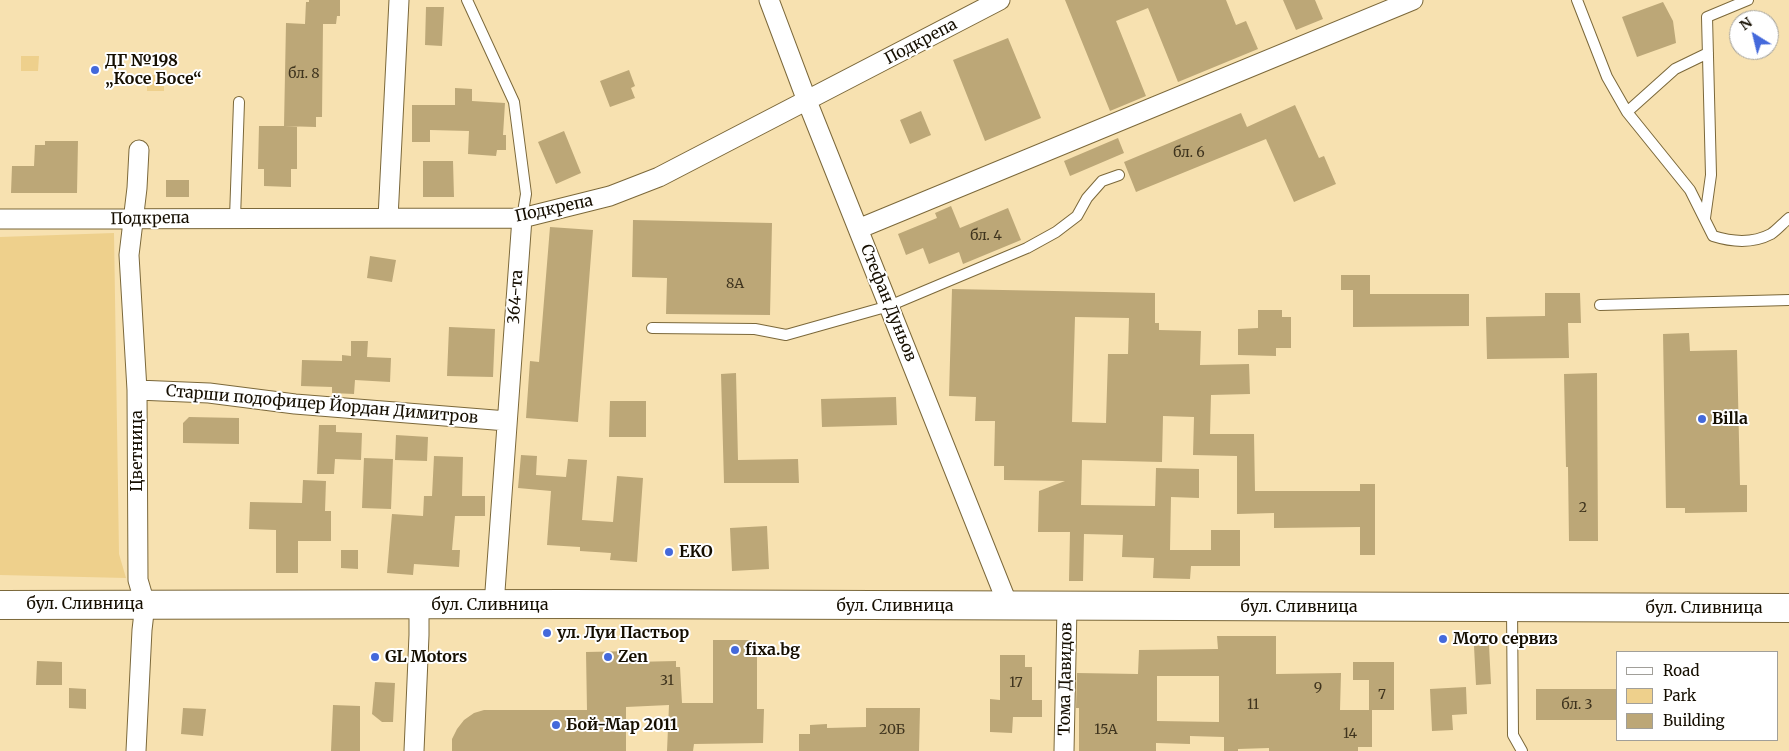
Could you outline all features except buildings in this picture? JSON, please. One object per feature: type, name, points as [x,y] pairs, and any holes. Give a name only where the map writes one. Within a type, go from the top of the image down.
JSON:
[{"type":"main road","name":"бул. Сливница","points":[[0,605],[1789,608]]},
{"type":"street","points":[[388,218],[399,0]]},
{"type":"street","name":"Стефан Дуньов","points":[[769,0],[807,101],[1008,606]]},
{"type":"street","name":"Подкрепа","points":[[0,219],[522,218],[610,196],[651,180],[1000,0]]},
{"type":"street","points":[[858,229],[1413,0]]},
{"type":"street","name":"Цветница","points":[[136,751],[145,604],[138,580],[137,390],[129,256],[137,188],[139,150]]},
{"type":"street","name":"364-та","points":[[494,605],[522,218]]},
{"type":"street","name":"Старши подофицер Йордан Димитров","points":[[137,390],[209,394],[295,404],[507,421]]},
{"type":"street","points":[[414,751],[419,643],[418,605]]},
{"type":"street","name":"Тома Давидов","points":[[1064,751],[1067,607]]},
{"type":"lane","name":"364-та","points":[[467,0],[514,102],[526,194],[522,218]]},
{"type":"lane","points":[[1578,0],[1607,77],[1627,112],[1690,190],[1713,236],[1729,241],[1750,240],[1771,234],[1789,218]]},
{"type":"lane","points":[[1704,218],[1711,175],[1707,18],[1748,0]]},
{"type":"lane","points":[[1627,112],[1675,69],[1708,53]]},
{"type":"lane","points":[[235,218],[239,102]]},
{"type":"lane","points":[[652,328],[755,329],[786,335],[889,306],[1027,248],[1056,232],[1077,216],[1087,198],[1102,182],[1119,175]]},
{"type":"lane","points":[[1600,305],[1789,300]]},
{"type":"lane","points":[[1512,608],[1512,735],[1522,751]]},
{"type":"green space","points":[[21,56],[39,56],[38,71],[21,71]]},
{"type":"green space","points":[[147,75],[164,75],[164,91],[147,91]]},
{"type":"green space","points":[[114,233],[119,554],[126,578],[0,575],[0,237]]},
{"type":"place","name":"ДГ №198 „Косе Босе“","points":[[95,70]]},
{"type":"place","name":"Billa","points":[[1702,419]]},
{"type":"place","name":"EKO","points":[[669,552]]},
{"type":"place","name":"ул. Луи Пастьор","points":[[547,633]]},
{"type":"place","name":"Мото сервиз","points":[[1443,639]]},
{"type":"place","name":"fixa.bg","points":[[735,650]]},
{"type":"place","name":"GL Motors","points":[[375,657]]},
{"type":"place","name":"Zen","points":[[608,657]]},
{"type":"place","name":"Бой-Мар 2011","points":[[556,725]]}]
